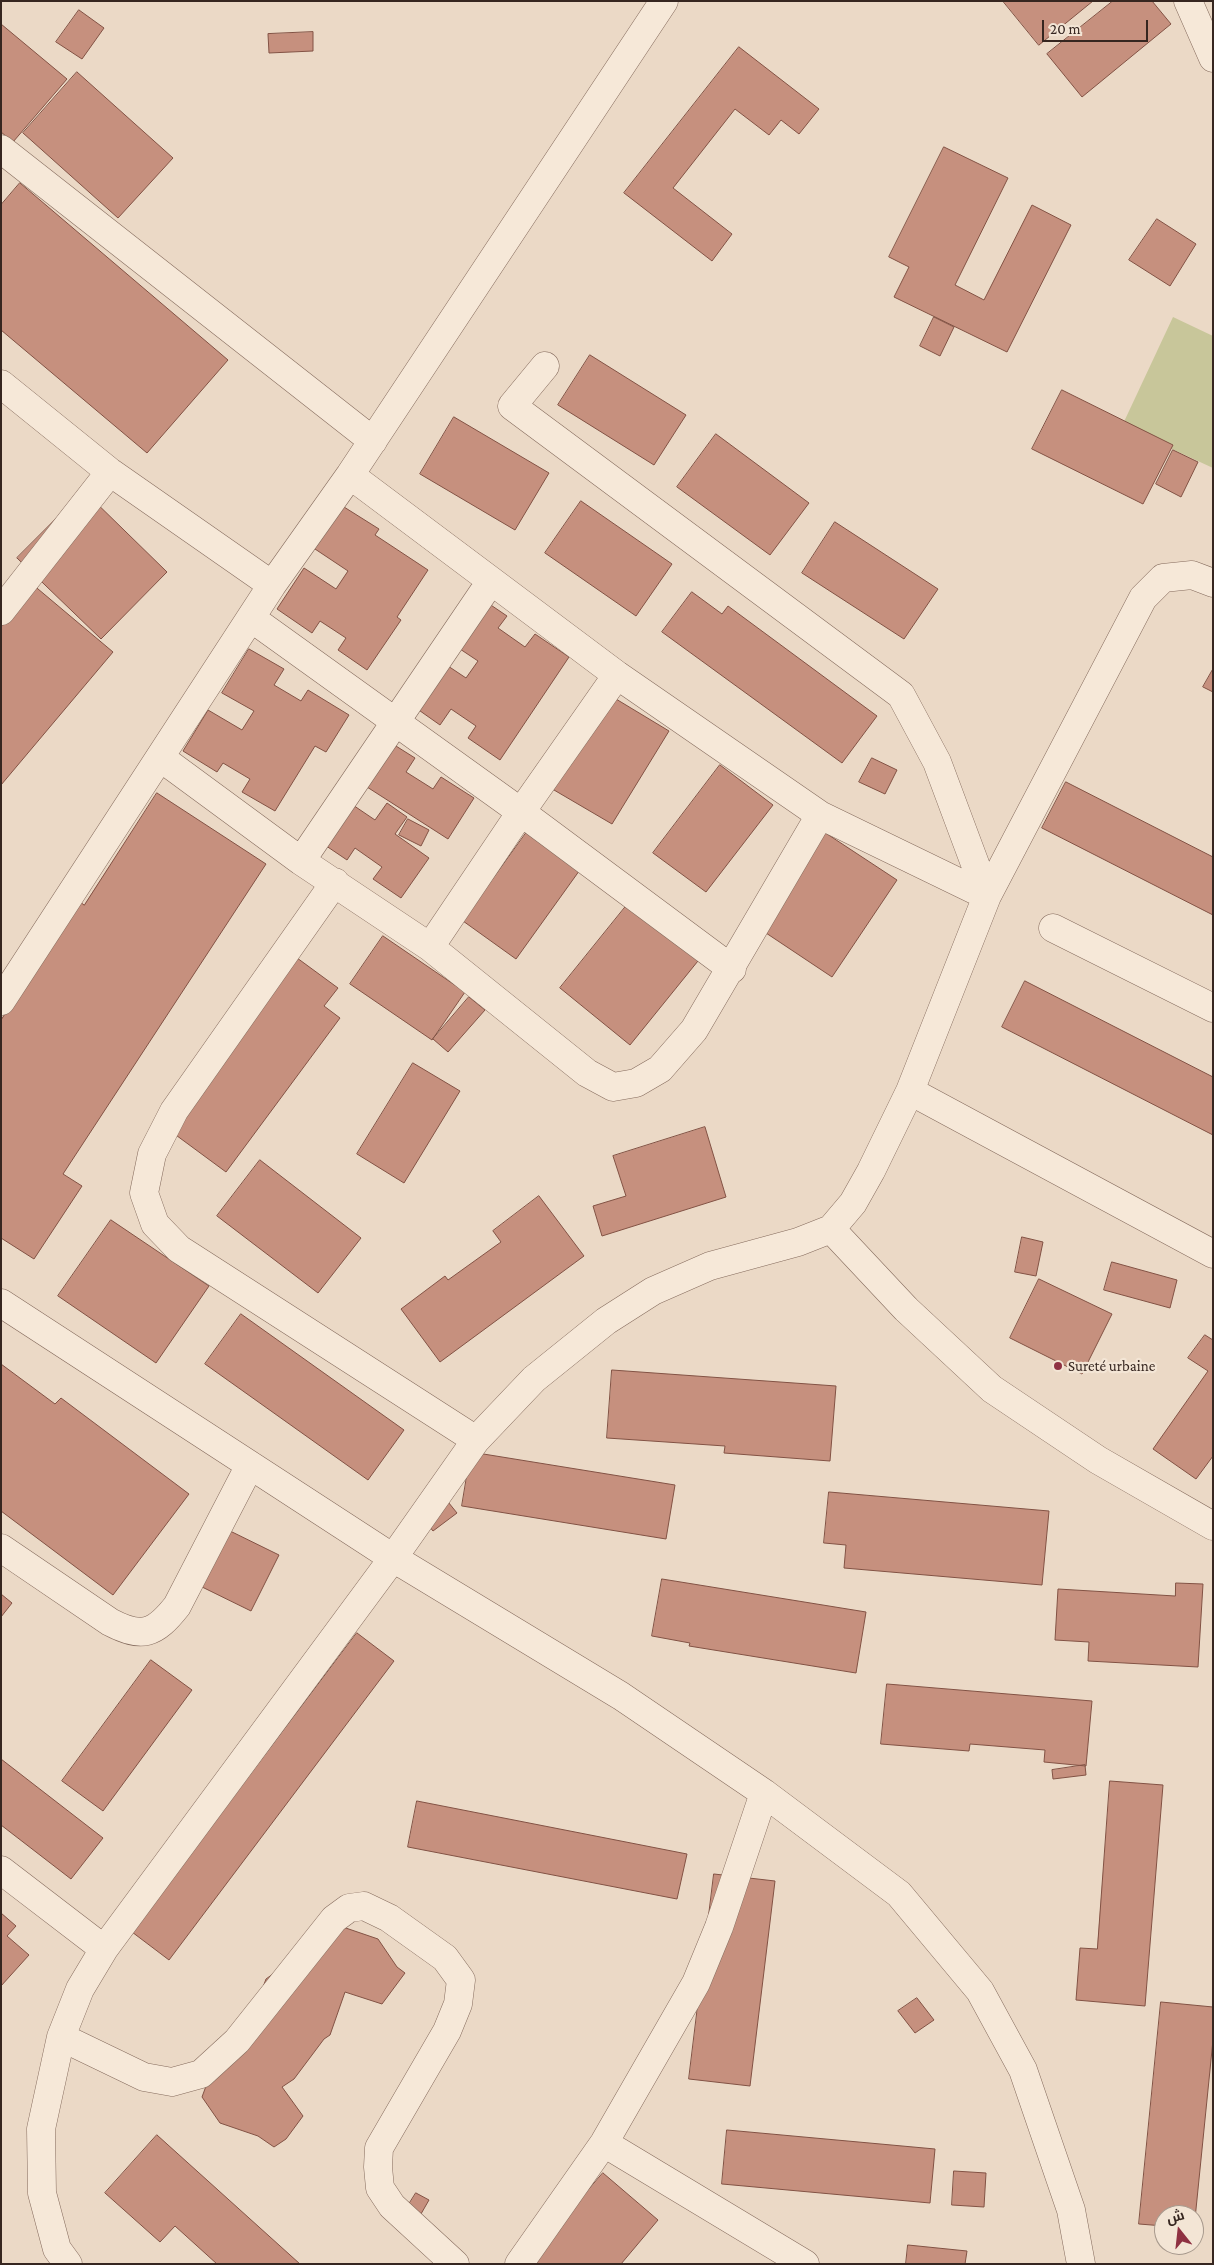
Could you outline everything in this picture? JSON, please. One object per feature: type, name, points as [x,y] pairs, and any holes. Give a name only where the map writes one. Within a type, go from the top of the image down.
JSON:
[{"type":"street","points":[[5,987],[161,758],[272,585],[373,441],[664,1]]},
{"type":"street","points":[[1188,1],[1207,30],[1213,58]]},
{"type":"street","points":[[1,149],[373,441]]},
{"type":"street","points":[[545,366],[512,406],[900,695],[937,762],[987,896]]},
{"type":"street","points":[[1,384],[110,472],[272,585]]},
{"type":"street","points":[[2,610],[110,472]]},
{"type":"street","points":[[350,475],[618,676],[820,815],[987,896]]},
{"type":"street","points":[[68,2264],[57,2249],[42,2193],[41,2129],[61,2037],[80,1989],[104,1948],[393,1558],[476,1440],[534,1379],[606,1321],[653,1292],[710,1266],[798,1242],[831,1229],[853,1202],[871,1172],[910,1091],[987,896],[1143,598],[1163,578],[1192,576],[1213,584]]},
{"type":"street","points":[[301,861],[491,581]]},
{"type":"street","points":[[252,618],[521,812],[732,969]]},
{"type":"street","points":[[430,947],[521,812],[618,676]]},
{"type":"street","points":[[161,758],[301,861],[430,947],[588,1073],[613,1087],[636,1083],[660,1069],[694,1030],[732,969],[820,815]]},
{"type":"street","points":[[335,882],[174,1111],[152,1154],[144,1193],[155,1224],[179,1249],[476,1440]]},
{"type":"street","points":[[1054,928],[1213,1008]]},
{"type":"street","points":[[910,1091],[1213,1254]]},
{"type":"street","points":[[831,1229],[906,1310],[992,1389],[1098,1460],[1213,1526]]},
{"type":"street","points":[[1,1303],[393,1558],[621,1696],[764,1793],[900,1894],[980,1991],[1023,2070],[1070,2210],[1081,2264]]},
{"type":"street","points":[[1,1548],[110,1622],[129,1632],[149,1632],[165,1621],[177,1606],[250,1466]]},
{"type":"street","points":[[520,2264],[604,2144],[696,1983],[720,1927],[764,1793]]},
{"type":"street","points":[[1,1870],[104,1948]]},
{"type":"street","points":[[61,2037],[144,2077],[172,2082],[201,2074],[237,2041],[334,1920],[349,1908],[364,1906],[390,1918],[445,1958],[461,1980],[458,2004],[447,2031],[379,2148],[380,2188],[392,2206],[455,2264]]},
{"type":"street","points":[[604,2144],[806,2264]]},
{"type":"shaded area","points":[[1173,317],[1213,336],[1213,468],[1122,426]]},
{"type":"building","points":[[1003,1],[1093,1],[1039,45]]},
{"type":"building","points":[[1113,1],[1152,1],[1171,24],[1082,97],[1047,54]]},
{"type":"building","points":[[79,10],[104,28],[82,59],[56,42]]},
{"type":"building","points":[[1,24],[67,79],[13,142],[1,132]]},
{"type":"building","points":[[313,32],[313,51],[269,53],[268,34]]},
{"type":"building","points":[[739,47],[819,109],[799,134],[781,120],[769,135],[735,109],[673,188],[732,234],[712,261],[624,193]]},
{"type":"building","points":[[77,72],[173,158],[118,218],[23,133]]},
{"type":"building","points":[[944,147],[1008,178],[955,285],[984,300],[1032,205],[1071,225],[1007,352],[894,297],[909,267],[889,257]]},
{"type":"building","points":[[20,183],[228,360],[147,453],[1,330],[1,205]]},
{"type":"building","points":[[1157,219],[1196,244],[1170,286],[1129,260]]},
{"type":"building","points":[[934,317],[954,327],[940,356],[920,346]]},
{"type":"building","points":[[590,355],[686,415],[654,465],[558,405]]},
{"type":"building","points":[[1062,390],[1173,445],[1143,504],[1032,449]]},
{"type":"building","points":[[454,417],[549,473],[515,530],[420,474]]},
{"type":"building","points":[[716,434],[809,503],[770,555],[677,487]]},
{"type":"building","points":[[1173,450],[1198,462],[1181,497],[1156,484]]},
{"type":"building","points":[[84,491],[167,572],[101,639],[17,558]]},
{"type":"building","points":[[581,501],[672,564],[636,616],[545,553]]},
{"type":"building","points":[[344,507],[379,529],[375,535],[428,570],[397,617],[401,620],[367,670],[338,650],[346,638],[320,621],[312,633],[277,609],[304,568],[336,589],[348,571],[315,549]]},
{"type":"building","points":[[835,522],[938,589],[904,639],[802,573]]},
{"type":"building","points":[[19,573],[113,652],[1,785],[1,595]]},
{"type":"building","points":[[692,592],[722,614],[728,606],[877,716],[842,763],[662,632]]},
{"type":"building","points":[[476,595],[507,616],[498,628],[525,647],[535,634],[569,657],[500,760],[468,738],[476,726],[451,709],[440,725],[406,701],[436,658],[466,678],[478,661],[445,639]]},
{"type":"building","points":[[249,649],[284,669],[274,685],[301,701],[308,690],[349,715],[326,752],[315,746],[275,811],[242,792],[250,779],[223,763],[217,772],[183,751],[208,710],[242,730],[254,711],[222,693]]},
{"type":"building","points":[[1213,669],[1213,692],[1203,687]]},
{"type":"building","points":[[611,696],[669,731],[612,824],[554,790]]},
{"type":"building","points":[[380,736],[415,758],[406,772],[433,789],[441,777],[474,798],[448,839],[353,778]]},
{"type":"building","points":[[872,758],[897,770],[885,794],[859,782]]},
{"type":"building","points":[[720,765],[773,805],[706,892],[653,853]]},
{"type":"building","points":[[1066,782],[1213,857],[1213,915],[1042,828]]},
{"type":"building","points":[[157,793],[266,864],[63,1174],[82,1186],[34,1259],[1,1238],[1,1020],[79,901],[84,905]]},
{"type":"building","points":[[341,797],[375,820],[387,803],[407,817],[395,834],[429,858],[401,898],[373,879],[382,867],[355,848],[347,860],[313,837]]},
{"type":"building","points":[[408,819],[429,830],[421,846],[399,835]]},
{"type":"building","points":[[529,829],[582,867],[516,959],[463,921]]},
{"type":"building","points":[[821,830],[897,880],[832,977],[757,927]]},
{"type":"building","points":[[631,900],[702,956],[630,1045],[560,988]]},
{"type":"building","points":[[383,936],[465,992],[432,1040],[350,984]]},
{"type":"building","points":[[293,955],[338,988],[324,1006],[340,1018],[226,1172],[165,1127]]},
{"type":"building","points":[[1025,981],[1213,1077],[1213,1135],[1002,1027]]},
{"type":"building","points":[[469,997],[485,1010],[448,1052],[433,1039]]},
{"type":"building","points":[[413,1063],[460,1091],[404,1183],[357,1154]]},
{"type":"building","points":[[705,1127],[726,1197],[602,1236],[593,1206],[626,1196],[613,1156]]},
{"type":"building","points":[[260,1160],[361,1238],[318,1293],[217,1216]]},
{"type":"building","points":[[539,1196],[584,1256],[440,1362],[401,1309],[445,1276],[448,1280],[501,1242],[493,1231]]},
{"type":"building","points":[[111,1220],[209,1286],[156,1363],[58,1296]]},
{"type":"building","points":[[1022,1237],[1043,1242],[1036,1276],[1015,1272]]},
{"type":"building","points":[[1112,1262],[1177,1280],[1170,1308],[1104,1290]]},
{"type":"building","points":[[1039,1279],[1112,1314],[1082,1374],[1010,1338]]},
{"type":"building","points":[[241,1314],[404,1430],[368,1480],[205,1364]]},
{"type":"building","points":[[1205,1335],[1213,1340],[1213,1456],[1196,1479],[1153,1449],[1208,1371],[1188,1358]]},
{"type":"building","points":[[1,1364],[55,1404],[61,1398],[189,1494],[113,1595],[1,1511]]},
{"type":"building","points":[[612,1370],[836,1386],[830,1461],[724,1453],[725,1446],[607,1438]]},
{"type":"building","points":[[471,1452],[675,1485],[666,1539],[462,1506]]},
{"type":"building","points":[[440,1492],[457,1513],[433,1531],[416,1510]]},
{"type":"building","points":[[829,1492],[1049,1511],[1042,1585],[844,1568],[846,1545],[824,1543]]},
{"type":"building","points":[[226,1529],[279,1555],[251,1611],[198,1585]]},
{"type":"building","points":[[662,1579],[866,1612],[856,1673],[689,1646],[690,1643],[652,1636]]},
{"type":"building","points":[[1176,1583],[1203,1584],[1198,1667],[1088,1661],[1089,1642],[1055,1640],[1058,1589],[1175,1596]]},
{"type":"building","points":[[1,1594],[12,1603],[1,1617]]},
{"type":"building","points":[[357,1633],[394,1661],[169,1960],[132,1932]]},
{"type":"building","points":[[151,1660],[192,1690],[103,1811],[62,1781]]},
{"type":"building","points":[[887,1684],[1092,1701],[1086,1766],[1044,1762],[1045,1750],[970,1744],[969,1751],[881,1744]]},
{"type":"building","points":[[1,1759],[103,1838],[71,1879],[1,1825]]},
{"type":"building","points":[[1085,1765],[1086,1775],[1053,1779],[1052,1770]]},
{"type":"building","points":[[1110,1781],[1163,1785],[1145,2006],[1076,2000],[1080,1948],[1097,1949]]},
{"type":"building","points":[[417,1801],[687,1854],[677,1899],[408,1847]]},
{"type":"building","points":[[714,1874],[775,1881],[750,2086],[689,2079]]},
{"type":"building","points":[[1,1913],[16,1926],[7,1936],[29,1955],[1,1986]]},
{"type":"building","points":[[334,1924],[378,1939],[397,1967],[405,1973],[382,2004],[345,1992],[330,2035],[324,2039],[294,2079],[282,2087],[303,2116],[286,2139],[274,2147],[258,2136],[220,2123],[202,2097],[213,2067],[260,1995],[266,1979],[295,1958]]},
{"type":"building","points":[[917,1998],[934,2020],[915,2033],[898,2011]]},
{"type":"building","points":[[1161,2002],[1213,2007],[1213,2040],[1196,2205],[1154,2205],[1154,2225],[1139,2224]]},
{"type":"building","points":[[727,2130],[935,2149],[930,2203],[722,2184]]},
{"type":"building","points":[[157,2135],[300,2264],[217,2264],[175,2226],[160,2242],[105,2193]]},
{"type":"building","points":[[954,2171],[986,2173],[984,2207],[952,2205]]},
{"type":"building","points":[[603,2173],[658,2220],[621,2264],[526,2264]]},
{"type":"building","points":[[416,2193],[429,2200],[410,2233],[396,2225]]},
{"type":"building","points":[[908,2245],[967,2251],[965,2264],[906,2264]]},
{"type":"place","name":"Sureté urbaine","points":[[1058,1366]]}]
